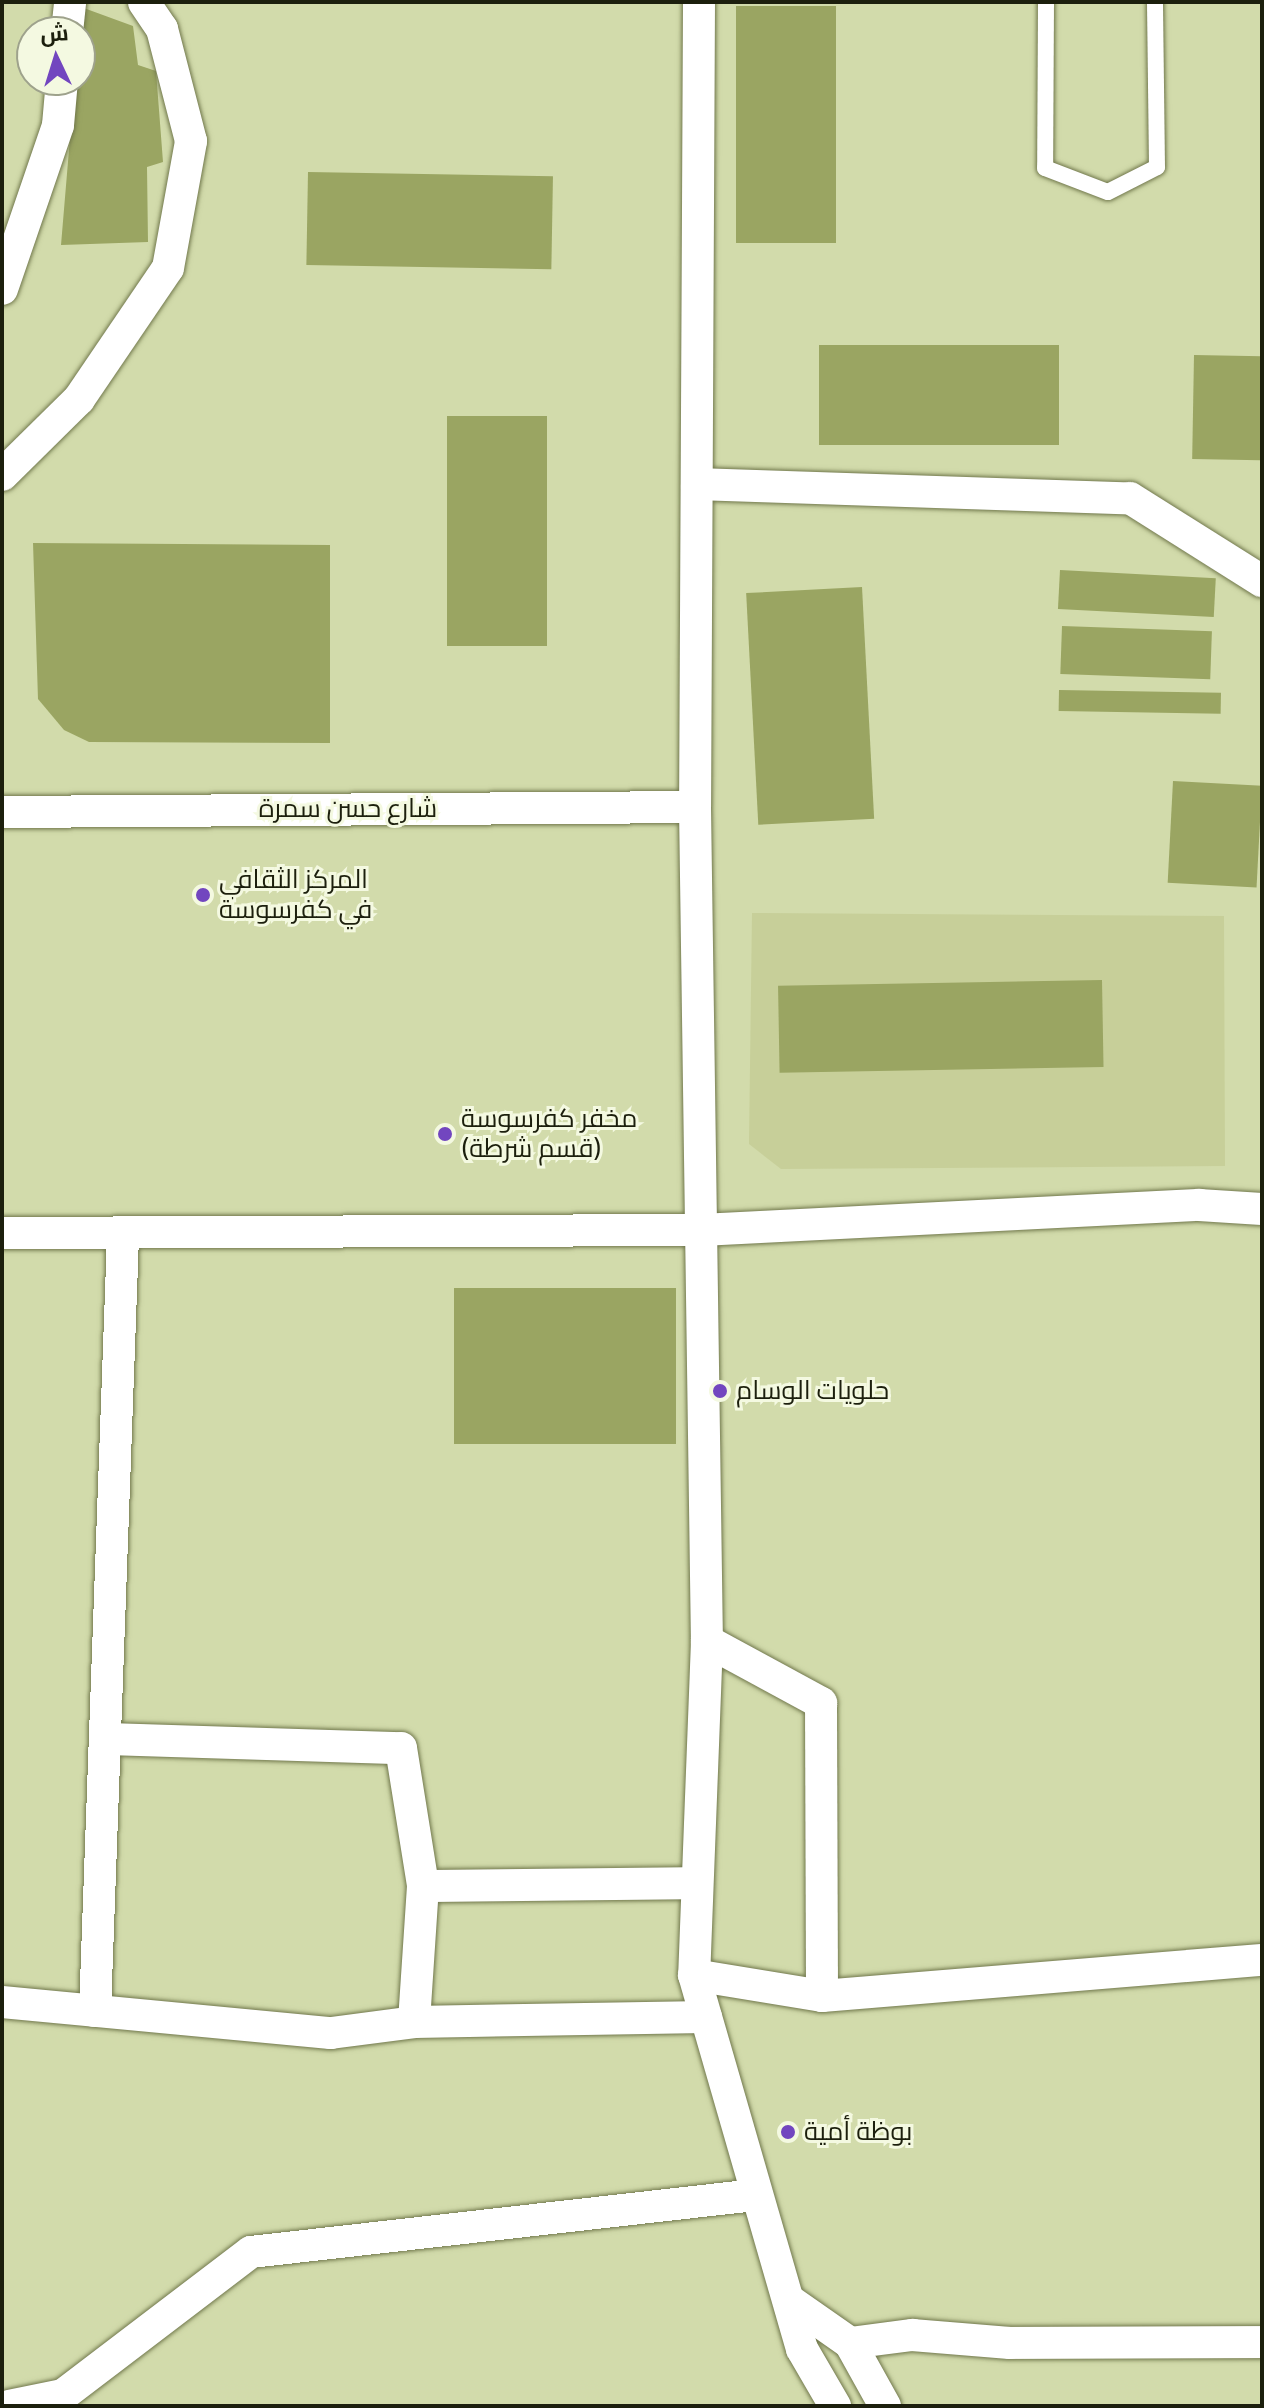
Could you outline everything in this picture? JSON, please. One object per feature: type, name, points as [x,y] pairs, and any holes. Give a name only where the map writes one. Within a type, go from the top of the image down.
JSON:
[{"type":"street","points":[[2,475],[79,399],[168,268],[191,141],[162,29],[144,2]]},
{"type":"street","points":[[699,2],[695,807],[707,1641],[693,1883],[694,1975],[755,2195],[767,2214],[802,2349],[835,2406]]},
{"type":"street","points":[[2,289],[58,125],[61,96]]},
{"type":"street","points":[[697,484],[1130,498],[1262,581]]},
{"type":"street","name":"شارع حسن سمرة","points":[[2,812],[695,807]]},
{"type":"street","points":[[2,1233],[123,1237],[701,1230],[1199,1205],[1262,1209]]},
{"type":"street","points":[[95,2011],[108,1739],[123,1237]]},
{"type":"street","points":[[707,1641],[821,1703],[822,1996]]},
{"type":"street","points":[[108,1739],[401,1748],[423,1886],[414,2022]]},
{"type":"street","points":[[423,1886],[693,1883]]},
{"type":"street","points":[[694,1975],[822,1996],[1262,1960]]},
{"type":"street","points":[[2,2002],[331,2033],[414,2022],[706,2017]]},
{"type":"street","points":[[9,2406],[67,2400],[251,2252],[755,2195]]},
{"type":"street","points":[[790,2301],[850,2343],[885,2406]]},
{"type":"street","points":[[850,2343],[912,2335],[1010,2343],[1262,2342]]},
{"type":"lane","points":[[1046,2],[1045,168],[1108,192],[1157,167],[1155,2]]},
{"type":"shaded area","points":[[752,913],[1224,916],[1225,1166],[781,1169],[749,1144]]},
{"type":"building","points":[[736,6],[836,6],[836,243],[736,243]]},
{"type":"building","points":[[81,7],[133,26],[138,65],[156,71],[163,162],[147,167],[148,242],[61,245],[74,96],[96,96],[96,16],[80,16]]},
{"type":"building","points":[[308,172],[553,176],[551,269],[306,265]]},
{"type":"building","points":[[819,345],[1059,345],[1059,445],[819,445]]},
{"type":"building","points":[[1194,355],[1262,356],[1260,460],[1192,459]]},
{"type":"building","points":[[447,416],[547,416],[547,646],[447,646]]},
{"type":"building","points":[[33,543],[330,545],[330,743],[89,742],[64,730],[38,699]]},
{"type":"building","points":[[1060,570],[1216,578],[1214,617],[1058,609]]},
{"type":"building","points":[[862,587],[874,819],[758,825],[746,593]]},
{"type":"building","points":[[1062,626],[1212,631],[1210,679],[1060,674]]},
{"type":"building","points":[[1059,690],[1221,693],[1221,714],[1059,711]]},
{"type":"building","points":[[1173,781],[1262,786],[1257,888],[1168,883]]},
{"type":"building","points":[[1102,980],[1104,1067],[780,1073],[778,986]]},
{"type":"building","points":[[454,1288],[676,1288],[676,1444],[454,1444]]},
{"type":"place","name":"المركز الثقافي في كفرسوسة","points":[[203,895]]},
{"type":"place","name":"مخفر كفرسوسة (قسم شرطة)","points":[[445,1134]]},
{"type":"place","name":"حلويات الوسام","points":[[720,1391]]},
{"type":"place","name":"بوظة أمية","points":[[788,2132]]}]
